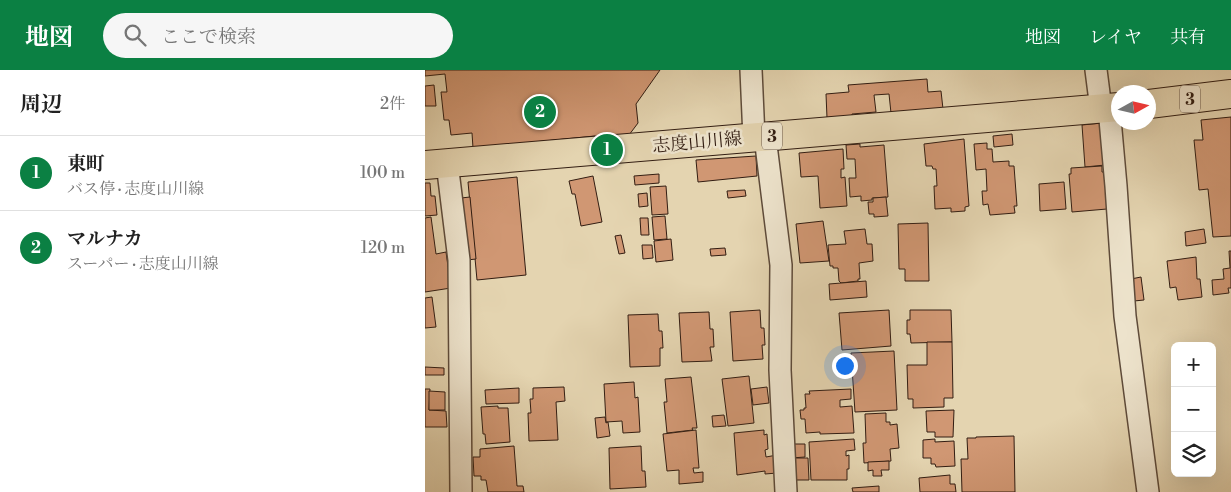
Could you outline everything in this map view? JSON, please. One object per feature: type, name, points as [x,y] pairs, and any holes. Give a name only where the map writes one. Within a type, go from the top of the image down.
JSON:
[{"type":"main road","name":"3","points":[[1156,103],[1231,94]]},
{"type":"main road","name":"志度山川線","points":[[436,164],[1110,108]]},
{"type":"street","points":[[751,70],[781,265],[781,370],[786,492]]},
{"type":"street","points":[[1096,70],[1110,108],[1125,316],[1148,492]]},
{"type":"street","points":[[436,164],[459,260],[461,492]]},
{"type":"building","points":[[425,70],[660,70],[636,104],[638,123],[629,135],[595,138],[595,136],[473,148],[472,133],[451,135],[449,120],[444,120],[441,92],[447,92],[445,74],[425,76]]},
{"type":"building","points":[[927,79],[928,92],[941,91],[943,109],[891,113],[889,94],[874,95],[876,112],[827,118],[826,94],[849,92],[848,85]]},
{"type":"building","points":[[434,85],[436,106],[425,106],[425,86]]},
{"type":"building","points":[[1231,117],[1231,236],[1213,237],[1208,189],[1199,190],[1194,140],[1203,140],[1201,120]]},
{"type":"building","points":[[1102,123],[1105,165],[1085,167],[1082,125]]},
{"type":"building","points":[[1012,134],[1013,145],[994,147],[993,136]]},
{"type":"building","points":[[964,139],[969,206],[965,207],[965,211],[951,212],[951,208],[935,209],[934,186],[937,186],[936,169],[933,169],[932,166],[926,166],[924,144]]},
{"type":"building","points":[[987,143],[987,149],[992,149],[993,162],[1009,161],[1009,166],[1014,166],[1017,206],[1014,206],[1015,213],[990,215],[988,204],[983,205],[982,191],[987,191],[986,169],[976,170],[974,144]]},
{"type":"building","points":[[860,144],[860,147],[884,145],[888,197],[861,201],[861,196],[850,197],[849,178],[856,178],[855,159],[847,159],[846,145]]},
{"type":"building","points":[[843,149],[844,169],[841,169],[841,178],[845,177],[847,206],[820,208],[818,176],[801,177],[799,153]]},
{"type":"building","points":[[756,156],[757,176],[698,182],[696,160]]},
{"type":"building","points":[[1102,166],[1102,172],[1105,172],[1107,209],[1072,212],[1069,174],[1071,174],[1071,168]]},
{"type":"building","points":[[659,174],[659,183],[635,185],[634,176]]},
{"type":"building","points":[[593,176],[602,222],[581,226],[575,194],[572,194],[569,181]]},
{"type":"building","points":[[517,177],[526,275],[477,280],[468,182]]},
{"type":"building","points":[[1064,182],[1066,209],[1040,211],[1039,184]]},
{"type":"building","points":[[425,183],[430,183],[431,196],[435,196],[437,215],[425,216]]},
{"type":"building","points":[[666,186],[668,214],[652,215],[650,187]]},
{"type":"building","points":[[745,190],[746,196],[728,198],[727,191]]},
{"type":"building","points":[[647,193],[648,206],[639,207],[638,194]]},
{"type":"building","points":[[470,197],[476,259],[467,260],[461,198]]},
{"type":"building","points":[[886,197],[888,216],[874,217],[874,214],[869,214],[868,202],[873,202],[873,198]]},
{"type":"building","points":[[665,216],[667,239],[654,240],[652,217]]},
{"type":"building","points":[[431,217],[436,254],[446,252],[451,288],[425,292],[425,218]]},
{"type":"building","points":[[640,218],[648,218],[649,235],[641,235]]},
{"type":"building","points":[[823,221],[829,261],[800,263],[796,224]]},
{"type":"building","points":[[928,223],[929,281],[905,281],[905,269],[899,269],[898,224]]},
{"type":"building","points":[[865,229],[867,244],[872,244],[873,261],[859,263],[860,279],[858,281],[841,283],[839,281],[838,268],[830,266],[828,245],[846,244],[844,231]]},
{"type":"building","points":[[1204,229],[1206,243],[1186,246],[1185,232]]},
{"type":"building","points":[[621,235],[625,253],[619,254],[615,236]]},
{"type":"building","points":[[671,239],[673,260],[656,262],[654,241]]},
{"type":"building","points":[[642,245],[652,245],[653,258],[643,259]]},
{"type":"building","points":[[725,248],[726,255],[711,256],[710,249]]},
{"type":"building","points":[[1229,251],[1231,251],[1231,288],[1228,288],[1229,293],[1213,295],[1212,280],[1224,279],[1223,269],[1230,268]]},
{"type":"building","points":[[1196,257],[1197,279],[1200,279],[1202,297],[1178,300],[1176,287],[1170,288],[1167,261]]},
{"type":"building","points":[[1141,277],[1144,300],[1134,301],[1131,279]]},
{"type":"building","points":[[866,281],[867,297],[830,300],[829,284]]},
{"type":"building","points":[[432,297],[436,327],[425,328],[425,298]]},
{"type":"building","points":[[760,310],[761,328],[764,328],[765,345],[762,345],[763,359],[733,361],[730,312]]},
{"type":"building","points":[[889,310],[891,346],[842,350],[839,313]]},
{"type":"building","points":[[910,310],[951,310],[952,342],[911,343],[910,334],[907,334],[907,320],[910,320]]},
{"type":"building","points":[[709,312],[710,329],[713,329],[714,347],[710,347],[712,361],[682,362],[679,313]]},
{"type":"building","points":[[658,314],[663,348],[660,348],[660,366],[630,367],[628,315]]},
{"type":"building","points":[[927,342],[952,342],[953,398],[944,398],[944,407],[913,408],[913,399],[908,399],[907,365],[927,365]]},
{"type":"building","points":[[894,351],[897,410],[855,412],[851,353]]},
{"type":"building","points":[[425,367],[444,368],[444,375],[425,375]]},
{"type":"building","points":[[749,376],[754,423],[728,426],[722,379]]},
{"type":"building","points":[[691,377],[697,428],[667,433],[664,402],[667,402],[665,379]]},
{"type":"building","points":[[634,382],[635,398],[638,397],[640,432],[623,433],[622,421],[606,422],[604,384]]},
{"type":"building","points":[[564,387],[565,401],[556,402],[558,440],[529,441],[528,413],[531,413],[530,399],[533,399],[533,388]]},
{"type":"building","points":[[767,387],[769,403],[753,405],[751,389]]},
{"type":"building","points":[[519,388],[519,403],[486,404],[485,390]]},
{"type":"building","points":[[425,389],[430,389],[429,410],[446,411],[447,427],[425,427]]},
{"type":"building","points":[[851,389],[851,399],[840,400],[840,407],[852,406],[854,433],[806,433],[805,419],[801,419],[800,410],[806,408],[805,394],[810,394],[809,391]]},
{"type":"building","points":[[429,391],[445,392],[445,410],[429,410]]},
{"type":"building","points":[[498,406],[498,408],[508,408],[510,442],[486,444],[485,434],[483,434],[481,407]]},
{"type":"building","points":[[954,410],[953,437],[935,437],[935,432],[927,432],[926,411]]},
{"type":"building","points":[[886,413],[886,422],[890,422],[890,425],[897,424],[899,448],[890,449],[891,461],[864,463],[863,443],[866,443],[865,414]]},
{"type":"building","points":[[724,415],[726,426],[713,427],[712,416]]},
{"type":"building","points":[[605,417],[606,423],[608,422],[610,436],[597,438],[595,418]]},
{"type":"building","points":[[696,430],[699,468],[693,468],[694,473],[703,472],[703,482],[679,484],[679,470],[667,471],[663,434]]},
{"type":"building","points":[[764,430],[764,435],[767,434],[768,449],[765,450],[766,457],[777,455],[777,473],[765,474],[765,471],[737,475],[734,433]]},
{"type":"building","points":[[1014,436],[1015,492],[962,492],[961,459],[968,459],[967,438]]},
{"type":"building","points":[[854,439],[855,450],[846,451],[846,456],[849,455],[847,480],[811,480],[809,442]]},
{"type":"building","points":[[935,439],[935,442],[954,441],[955,466],[936,467],[935,464],[931,464],[931,458],[923,458],[923,440]]},
{"type":"building","points":[[790,444],[805,444],[805,457],[791,458]]},
{"type":"building","points":[[514,446],[517,486],[523,486],[524,492],[488,492],[486,480],[481,480],[481,476],[474,476],[473,457],[480,457],[480,449]]},
{"type":"building","points":[[641,446],[642,471],[645,471],[646,487],[610,489],[609,448]]},
{"type":"building","points":[[791,458],[808,458],[809,480],[791,480]]},
{"type":"building","points":[[889,461],[889,470],[881,470],[882,476],[873,476],[873,470],[868,471],[868,462]]},
{"type":"building","points":[[950,475],[950,484],[955,484],[956,492],[920,492],[919,478]]},
{"type":"building","points":[[879,486],[879,492],[853,492],[852,488]]},
{"type":"place","name":"マルナカ","points":[[540,112]]},
{"type":"place","name":"東町","points":[[607,150]]}]
